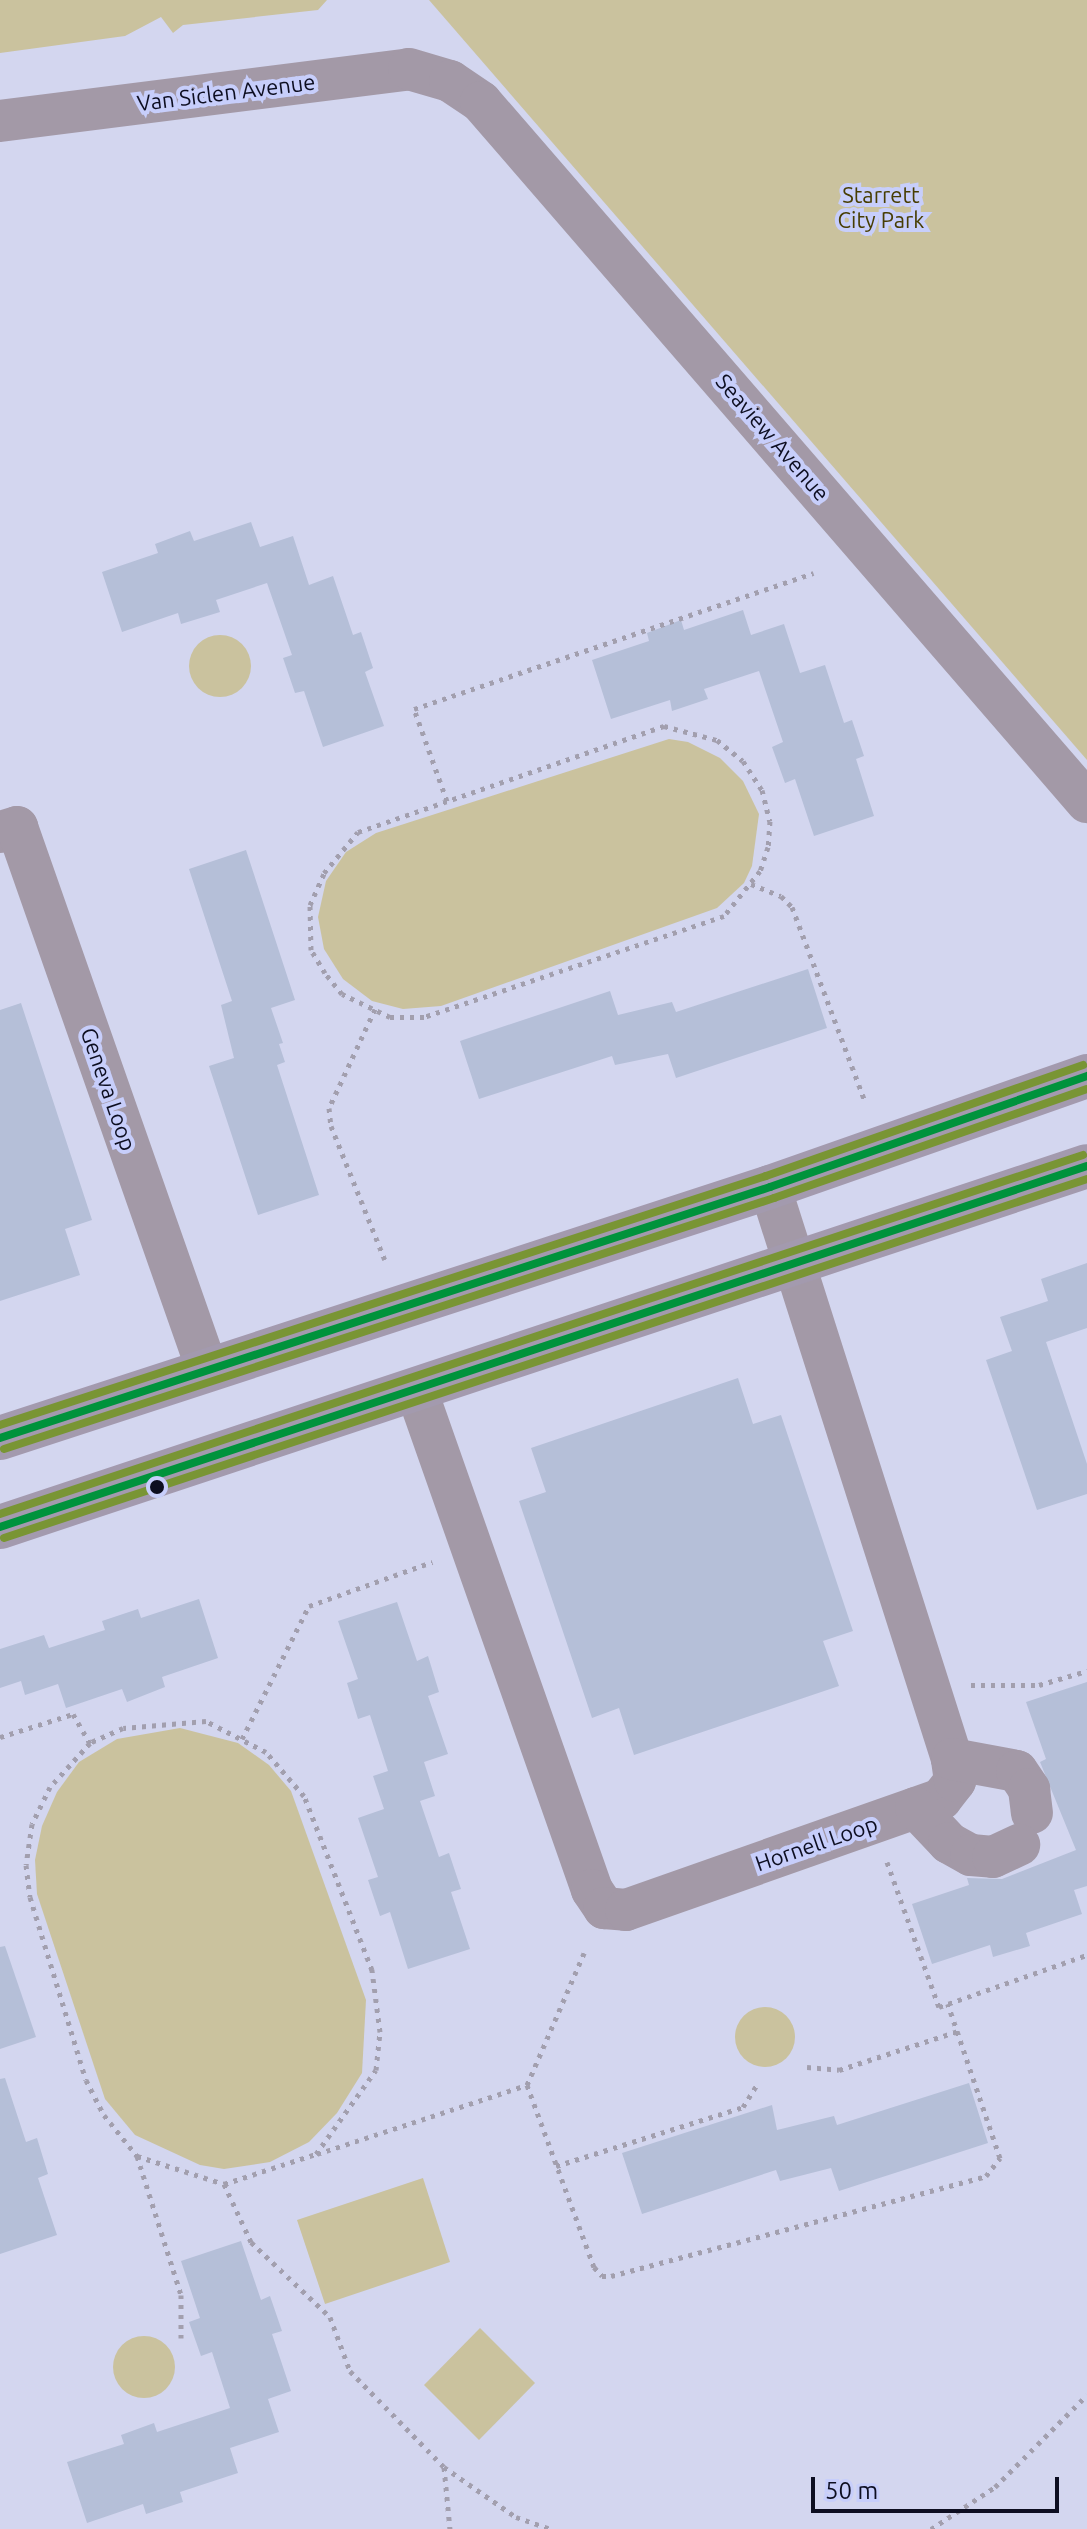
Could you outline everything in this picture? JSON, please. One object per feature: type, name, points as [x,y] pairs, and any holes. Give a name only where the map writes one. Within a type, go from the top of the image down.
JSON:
[{"type":"main road","points":[[0,1438],[770,1187],[1087,1076]]},
{"type":"main road","points":[[0,1527],[1087,1166]]},
{"type":"street","name":"Van Siclen Avenue","points":[[0,121],[409,69],[450,81]]},
{"type":"street","name":"Seaview Avenue","points":[[450,81],[481,102],[1087,802]]},
{"type":"street","name":"Geneva Loop","points":[[0,832],[17,827],[207,1369]]},
{"type":"street","points":[[770,1187],[952,1759],[1017,1771],[1029,1789],[1025,1829],[993,1857],[971,1855],[949,1843],[916,1808]]},
{"type":"street","name":"Hornell Loop","points":[[416,1389],[592,1890],[604,1908],[626,1910],[941,1799],[955,1781],[952,1759]]},
{"type":"path","points":[[447,801],[414,709],[813,573]]},
{"type":"path","points":[[664,726],[690,729],[717,740],[743,761],[762,790],[770,821],[768,847],[751,884],[724,916],[424,1017],[390,1017],[342,994],[311,950],[310,905],[324,873],[358,832],[664,726]]},
{"type":"path","points":[[751,884],[781,896],[792,907],[865,1101]]},
{"type":"path","points":[[375,1009],[329,1108],[331,1126],[385,1260]]},
{"type":"path","points":[[242,1739],[309,1606],[432,1562]]},
{"type":"path","points":[[971,1685],[1039,1685],[1087,1671]]},
{"type":"path","points":[[0,1737],[73,1714],[90,1743]]},
{"type":"path","points":[[181,2338],[181,2295],[137,2156],[104,2115],[86,2080],[30,1897],[26,1865],[32,1824],[50,1787],[90,1743],[123,1728],[206,1721],[266,1752],[304,1796],[372,1970],[380,2032],[376,2070],[316,2154]]},
{"type":"path","points":[[887,1862],[939,2007],[1087,1955]]},
{"type":"path","points":[[584,1953],[527,2085],[591,2260],[602,2276],[986,2176],[1000,2158],[948,2004]]},
{"type":"path","points":[[807,2067],[839,2070],[958,2031]]},
{"type":"path","points":[[137,2156],[224,2184],[527,2085]]},
{"type":"path","points":[[556,2166],[743,2107],[757,2085]]},
{"type":"path","points":[[224,2184],[251,2242],[330,2317],[350,2371],[444,2467],[516,2517],[551,2529]]},
{"type":"path","points":[[931,2529],[995,2487],[1086,2398]]},
{"type":"path","points":[[444,2467],[450,2529]]},
{"type":"green space","points":[[0,0],[327,0],[318,10],[183,25],[173,33],[161,17],[125,36],[0,53]]},
{"type":"green space","name":"Starrett City Park","points":[[429,0],[1087,0],[1087,760]]},
{"type":"green space","points":[[220,635],[232,637],[242,644],[249,654],[249,678],[242,688],[232,695],[220,697],[208,695],[198,688],[191,678],[189,666],[191,654],[198,644],[208,637]]},
{"type":"green space","points":[[669,739],[688,742],[720,758],[743,781],[759,814],[752,866],[744,883],[717,908],[441,1006],[403,1009],[372,1001],[343,979],[324,949],[318,917],[326,881],[346,852],[376,833]]},
{"type":"green space","points":[[180,1728],[238,1743],[269,1765],[291,1791],[366,2000],[362,2073],[337,2113],[309,2142],[270,2162],[224,2169],[200,2165],[135,2135],[105,2099],[37,1894],[35,1860],[42,1826],[57,1792],[79,1762],[117,1739]]},
{"type":"green space","points":[[765,2007],[787,2015],[795,2037],[787,2059],[765,2067],[743,2059],[735,2037],[743,2015]]},
{"type":"green space","points":[[423,2178],[450,2262],[325,2304],[297,2220]]},
{"type":"green space","points":[[480,2328],[535,2383],[479,2440],[424,2385]]},
{"type":"green space","points":[[144,2336],[156,2338],[166,2345],[173,2355],[173,2379],[166,2389],[156,2396],[144,2398],[132,2396],[122,2389],[115,2379],[113,2367],[115,2355],[122,2345],[132,2338]]},
{"type":"building","points":[[251,522],[260,547],[293,536],[309,585],[333,576],[353,635],[361,632],[373,668],[365,672],[384,726],[323,747],[304,691],[295,693],[283,658],[292,655],[267,583],[216,600],[220,612],[181,624],[178,613],[122,632],[102,572],[158,553],[155,544],[190,531],[194,541]]},
{"type":"building","points":[[743,610],[751,635],[784,624],[800,673],[825,665],[844,723],[852,720],[864,756],[856,759],[874,816],[814,836],[795,779],[785,783],[772,747],[783,742],[759,671],[704,689],[708,699],[672,711],[670,700],[611,719],[592,660],[649,641],[647,633],[681,620],[684,630]]},
{"type":"building","points":[[246,850],[295,1000],[271,1008],[283,1043],[279,1044],[285,1062],[277,1065],[319,1195],[258,1215],[209,1066],[234,1058],[221,1005],[232,1001],[189,869]]},
{"type":"building","points":[[808,969],[827,1028],[676,1078],[668,1054],[615,1065],[612,1056],[479,1099],[460,1041],[610,991],[618,1015],[672,1002],[676,1012]]},
{"type":"building","points":[[21,1003],[92,1220],[65,1229],[80,1275],[0,1301],[0,1010]]},
{"type":"building","points":[[1087,1263],[1087,1328],[1046,1342],[1087,1464],[1087,1494],[1037,1510],[986,1360],[1012,1351],[1000,1317],[1048,1301],[1041,1279]]},
{"type":"building","points":[[738,1378],[753,1424],[781,1415],[853,1631],[823,1641],[839,1686],[634,1755],[619,1708],[592,1718],[519,1501],[546,1492],[531,1448]]},
{"type":"building","points":[[199,1599],[218,1658],[162,1677],[165,1687],[127,1702],[122,1689],[66,1708],[58,1684],[25,1695],[21,1681],[0,1688],[0,1649],[44,1635],[49,1648],[105,1630],[102,1621],[138,1609],[141,1618]]},
{"type":"building","points":[[397,1602],[417,1661],[428,1656],[439,1692],[428,1696],[448,1754],[424,1762],[435,1796],[420,1801],[439,1857],[449,1853],[461,1889],[451,1892],[470,1949],[408,1969],[390,1912],[380,1916],[368,1880],[378,1877],[358,1818],[384,1809],[373,1776],[388,1771],[370,1715],[358,1719],[347,1683],[358,1679],[338,1621]]},
{"type":"building","points":[[1087,1682],[1087,1886],[1074,1890],[1082,1914],[1026,1933],[1030,1946],[993,1957],[990,1945],[932,1964],[912,1904],[969,1885],[967,1878],[1002,1879],[1076,1850],[1040,1762],[1046,1759],[1026,1702]]},
{"type":"building","points":[[5,1946],[36,2037],[0,2049],[0,1947]]},
{"type":"building","points":[[5,2078],[26,2142],[37,2138],[48,2174],[38,2178],[57,2235],[0,2254],[0,2079]]},
{"type":"building","points":[[969,2083],[988,2143],[839,2191],[831,2168],[780,2181],[776,2170],[642,2214],[622,2153],[772,2105],[777,2130],[834,2116],[837,2125]]},
{"type":"building","points":[[241,2241],[261,2300],[270,2296],[282,2331],[272,2334],[291,2391],[268,2399],[279,2432],[230,2448],[238,2473],[180,2492],[183,2502],[146,2514],[143,2504],[87,2523],[67,2462],[124,2444],[121,2435],[154,2423],[157,2432],[230,2408],[212,2352],[201,2356],[189,2322],[200,2318],[181,2261]]},
{"type":"transit line","points":[[0,1425],[766,1176],[1083,1065]]},
{"type":"transit line","points":[[0,1438],[770,1187],[1087,1076]]},
{"type":"transit line","points":[[4,1449],[774,1198],[1087,1089]]},
{"type":"transit line","points":[[0,1514],[1083,1155]]},
{"type":"transit line","points":[[0,1527],[1087,1166]]},
{"type":"transit line","points":[[4,1538],[1087,1179]]}]
